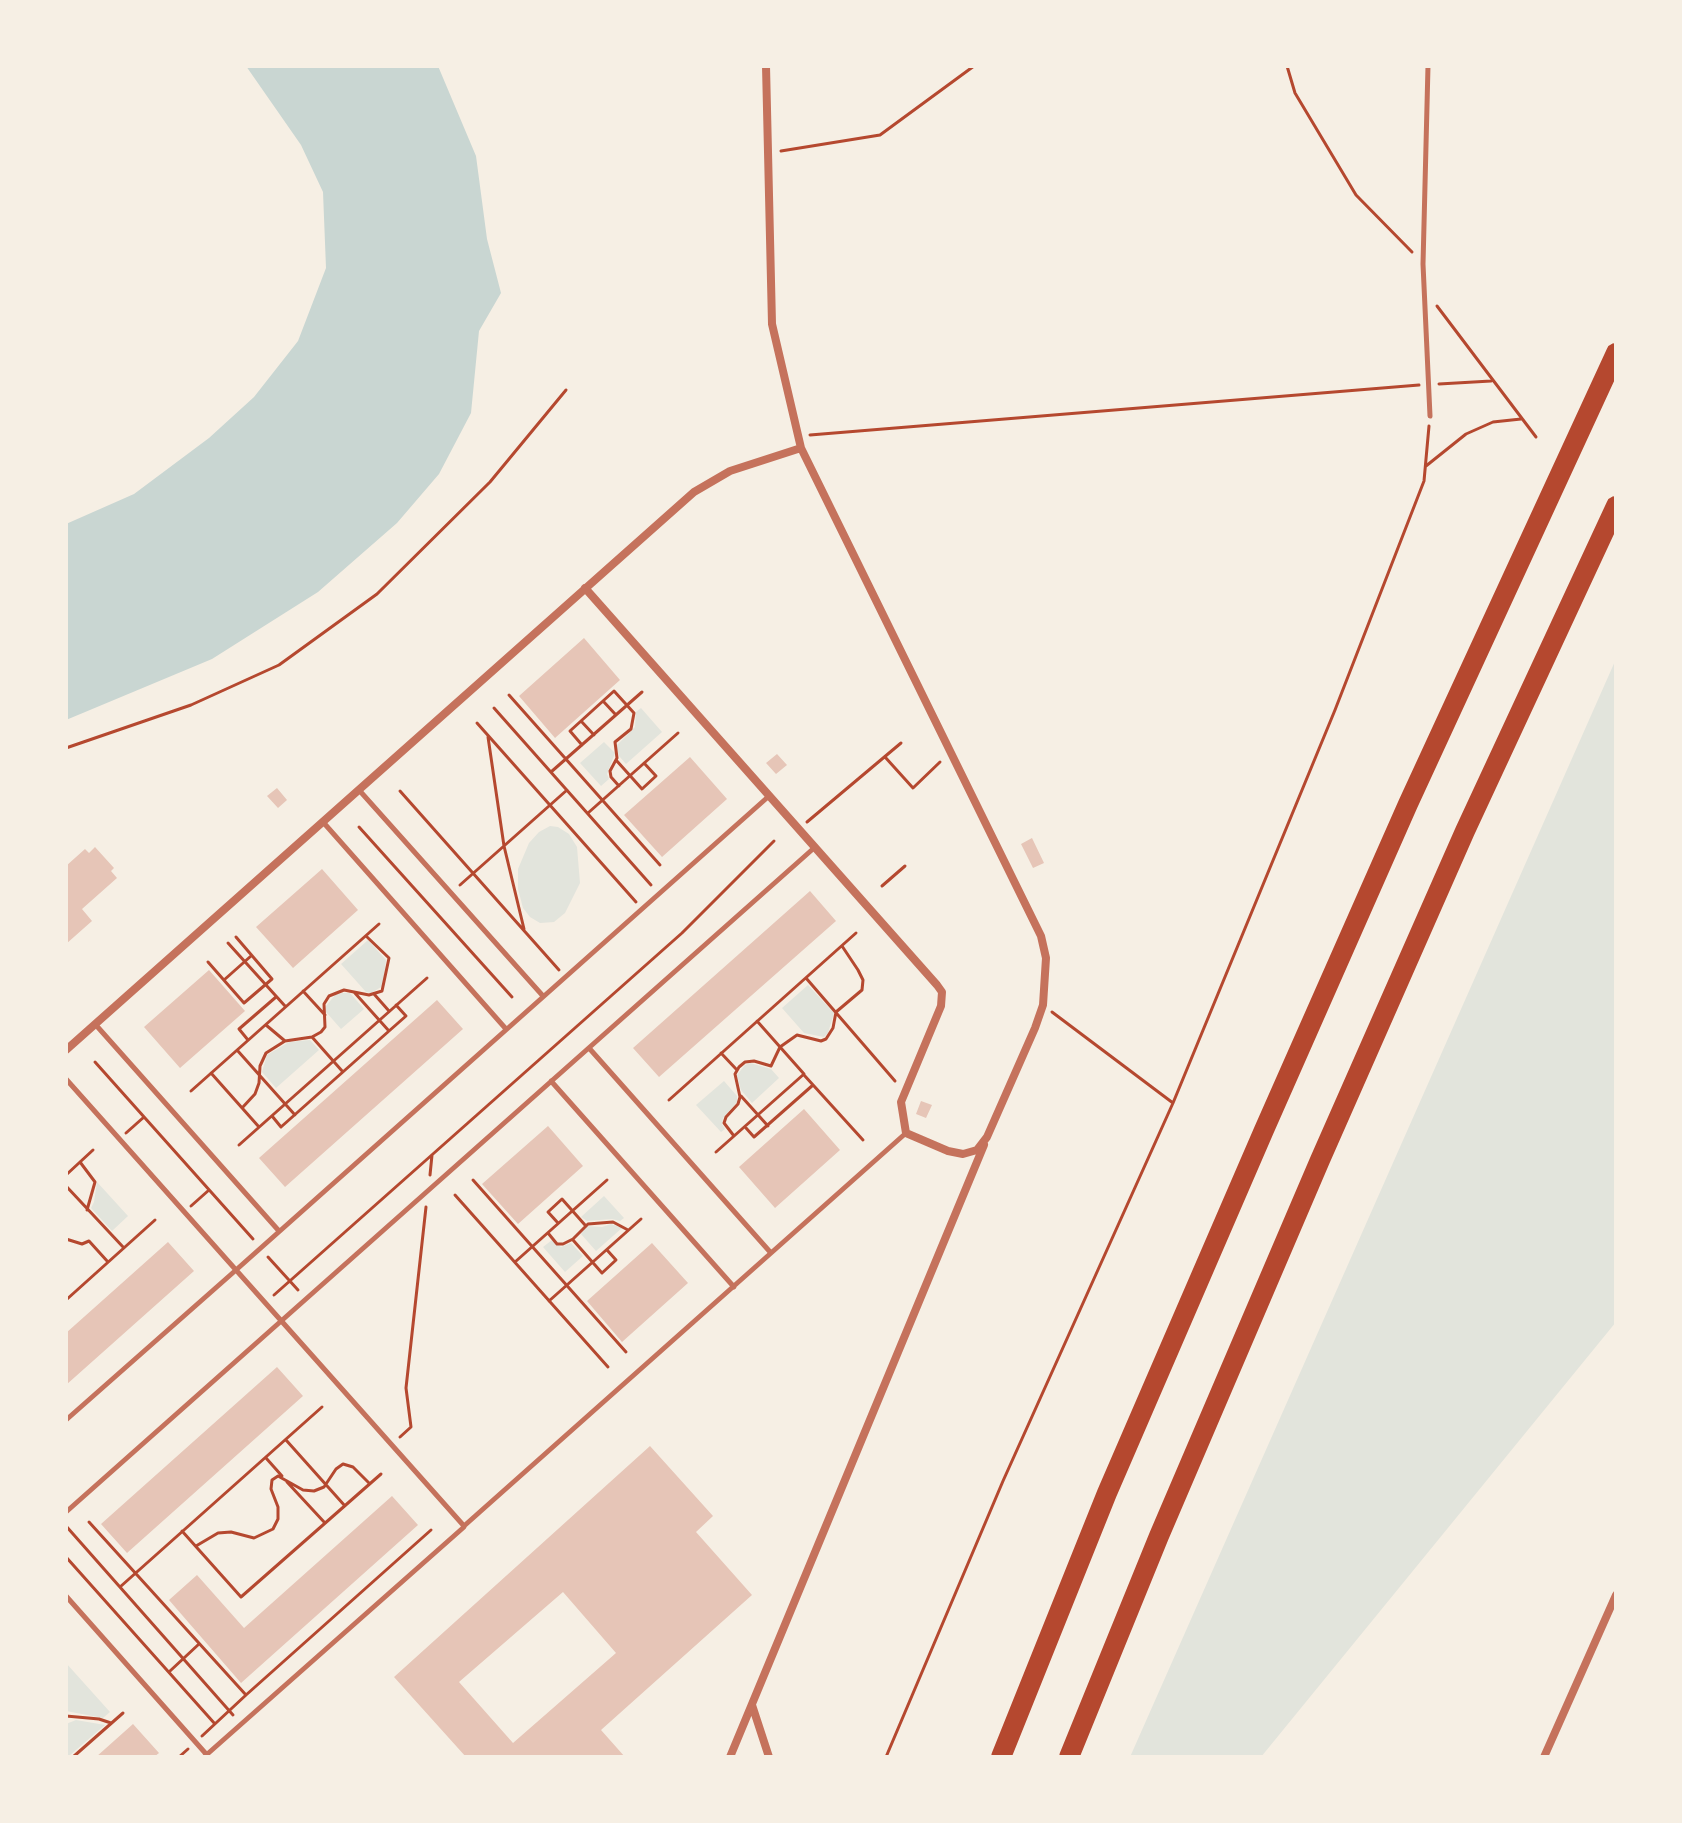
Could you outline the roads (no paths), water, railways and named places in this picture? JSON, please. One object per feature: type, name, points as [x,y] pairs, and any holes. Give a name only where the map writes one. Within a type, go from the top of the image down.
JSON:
[{"type":"highway","points":[[1001,1757],[1107,1493],[1276,1102],[1402,818],[1616,353]]},
{"type":"highway","points":[[1069,1757],[1159,1536],[1326,1146],[1472,817],[1616,506]]},
{"type":"street","points":[[730,1757],[1043,1005],[1046,958],[1041,936],[801,448],[772,324],[766,66]]},
{"type":"street","points":[[66,1050],[674,510],[712,480],[730,471],[801,448]]},
{"type":"street","points":[[585,588],[942,992],[941,1006],[901,1102],[906,1133],[963,1154],[977,1150],[987,1137]]},
{"type":"street","points":[[1544,1757],[1616,1595]]},
{"type":"street","points":[[752,1704],[769,1757]]},
{"type":"lane","points":[[1428,66],[1423,264],[1430,416]]},
{"type":"lane","points":[[359,790],[543,996]]},
{"type":"lane","points":[[66,1420],[769,796]]},
{"type":"lane","points":[[323,822],[506,1029]]},
{"type":"lane","points":[[66,1512],[815,847]]},
{"type":"lane","points":[[95,1024],[279,1231]]},
{"type":"lane","points":[[589,1048],[771,1253]]},
{"type":"lane","points":[[66,1079],[464,1526]]},
{"type":"lane","points":[[551,1081],[734,1287]]},
{"type":"lane","points":[[66,1596],[206,1756],[906,1133]]}]
